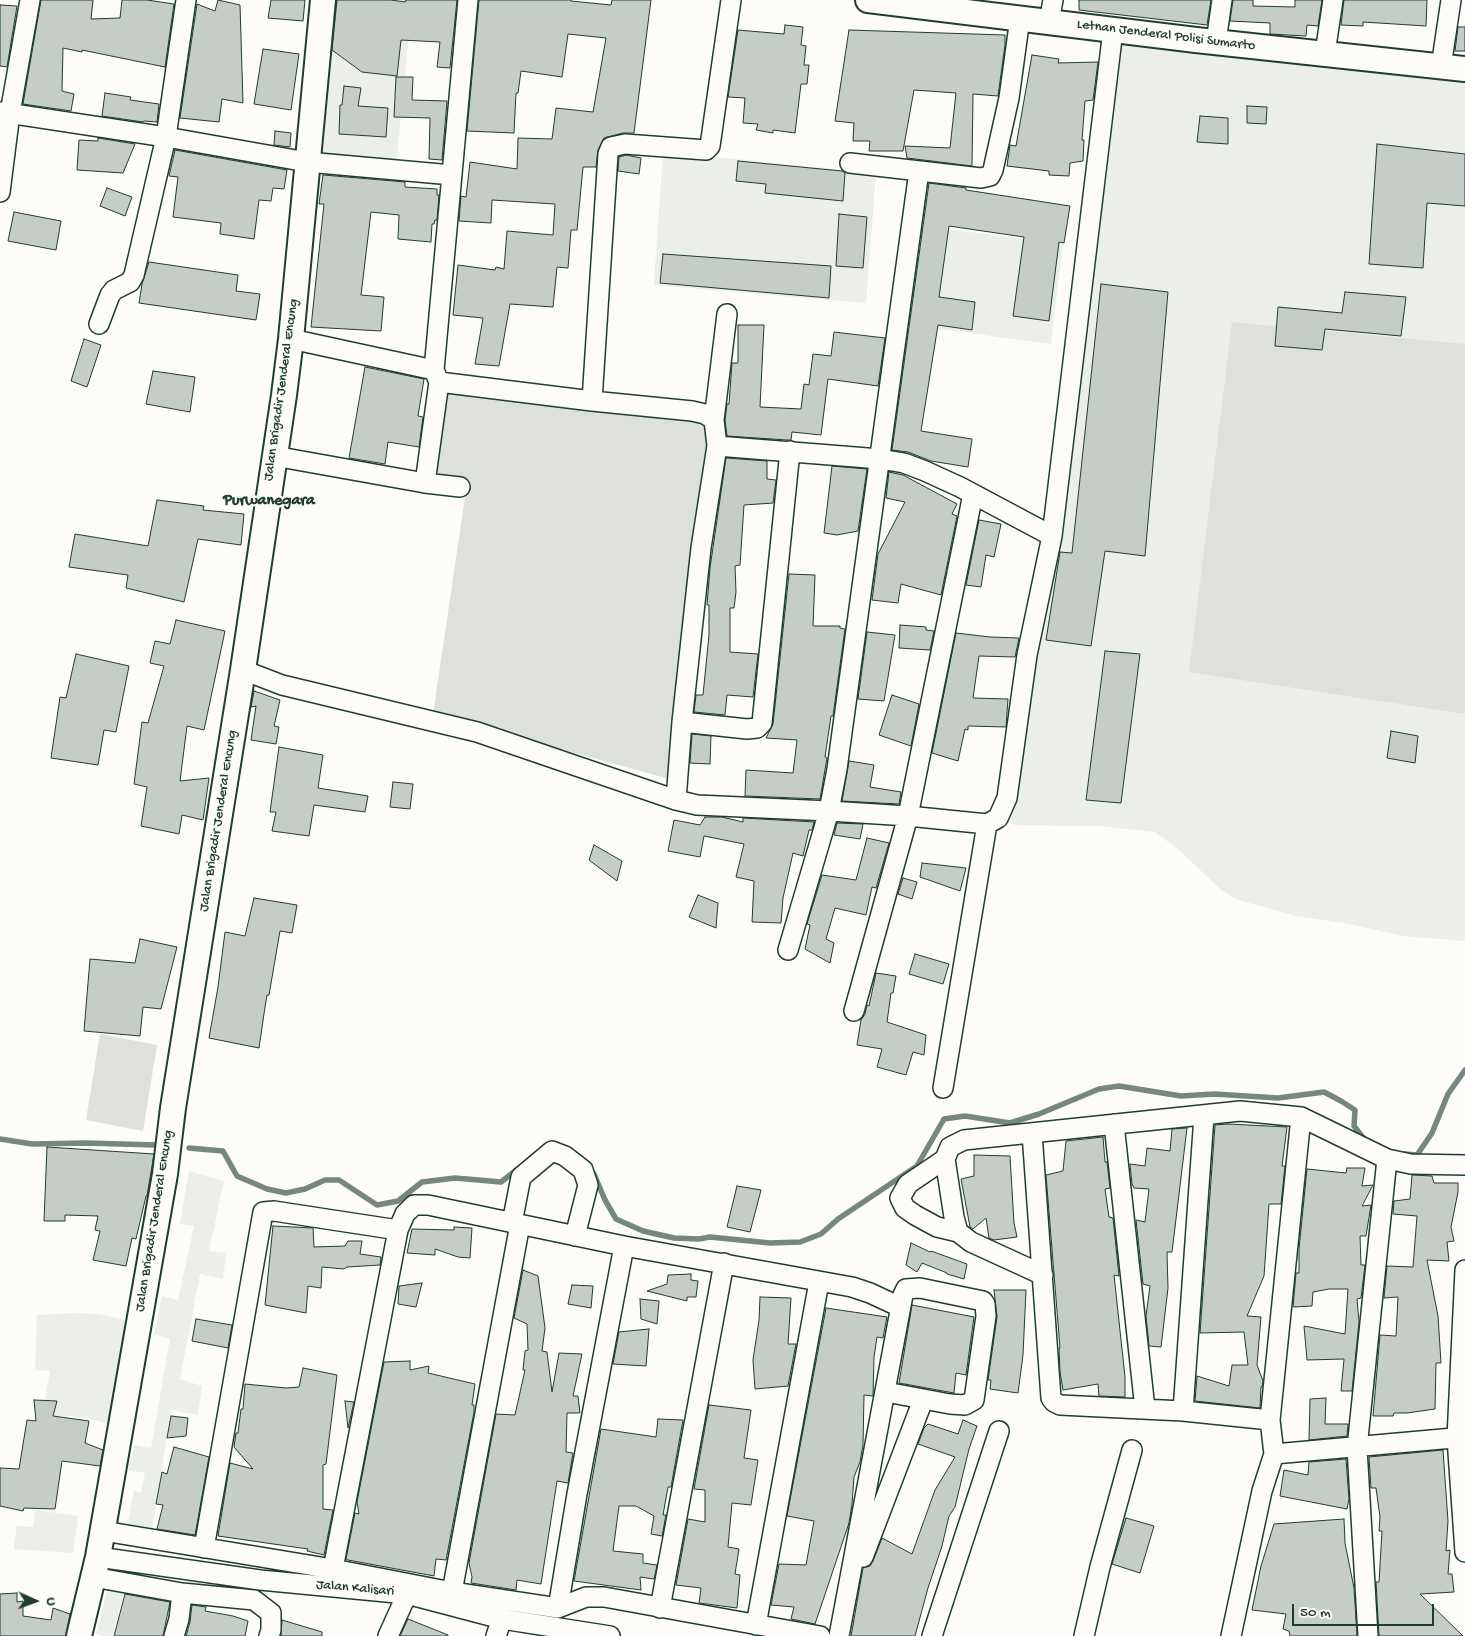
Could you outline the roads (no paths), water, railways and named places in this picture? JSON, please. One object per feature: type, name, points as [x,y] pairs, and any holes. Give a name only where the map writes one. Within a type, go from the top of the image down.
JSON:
[{"type":"street","points":[[0,192],[5,113],[30,0]]},
{"type":"street","points":[[99,324],[110,294],[130,282],[134,275],[166,137],[186,0]]},
{"type":"street","name":"Jalan Brigadir Jenderal Encung","points":[[79,1636],[103,1531],[165,1174],[172,1108],[243,670],[291,339],[323,0]]},
{"type":"street","points":[[425,483],[437,376],[452,175],[468,0]]},
{"type":"street","points":[[592,401],[608,154],[612,147],[626,144],[706,150],[710,146],[731,0]]},
{"type":"street","name":"Letnan Jenderal Polisi Sumarto","points":[[868,0],[1020,18],[1051,11],[1113,30],[1465,70]]},
{"type":"street","points":[[1216,42],[1222,0]]},
{"type":"street","points":[[1325,53],[1333,0]]},
{"type":"street","points":[[1441,67],[1451,0]]},
{"type":"street","points":[[850,163],[981,178],[990,176],[1009,98],[1020,18]]},
{"type":"street","points":[[243,670],[282,685],[477,732],[676,800],[697,805],[908,816],[987,824],[998,818],[1007,798],[1027,655],[1052,536],[1113,30]]},
{"type":"street","points":[[5,113],[166,137],[307,162],[452,175]]},
{"type":"street","points":[[788,950],[829,811],[837,770],[918,172]]},
{"type":"street","points":[[676,800],[682,722],[701,548],[717,446],[714,420],[726,314]]},
{"type":"street","points":[[291,339],[437,376],[592,401],[692,411],[705,414],[714,420]]},
{"type":"street","points":[[717,446],[880,459],[904,464],[926,470],[1052,536]]},
{"type":"street","points":[[682,722],[747,729],[757,728],[762,723],[790,451]]},
{"type":"street","points":[[274,456],[460,488]]},
{"type":"street","points":[[854,1011],[908,816],[973,494]]},
{"type":"street","points":[[943,1088],[987,824]]},
{"type":"street","points":[[958,1232],[954,1217],[946,1159],[950,1147],[964,1140],[1240,1111],[1301,1117],[1387,1159],[1411,1164],[1465,1165]]},
{"type":"street","points":[[1184,1411],[1204,1116]]},
{"type":"street","points":[[1231,1636],[1262,1491],[1274,1454],[1270,1420],[1301,1117]]},
{"type":"street","points":[[1114,1124],[1145,1410]]},
{"type":"street","points":[[1032,1133],[1051,1398],[1054,1402],[1060,1405],[1184,1411],[1270,1420]]},
{"type":"street","points":[[452,1592],[516,1224],[521,1177],[552,1151],[565,1156],[583,1170],[588,1185],[575,1236]]},
{"type":"street","points":[[946,1159],[908,1184],[900,1198],[905,1208],[937,1227],[958,1232],[971,1242],[1043,1276]]},
{"type":"street","points":[[1368,1636],[1357,1448],[1387,1159]]},
{"type":"street","points":[[333,1569],[398,1230],[405,1214],[414,1205],[428,1205],[624,1246],[852,1287],[900,1307]]},
{"type":"street","points":[[204,1548],[263,1212],[274,1211],[398,1230]]},
{"type":"street","points":[[558,1608],[577,1494],[624,1246]]},
{"type":"street","points":[[660,1608],[724,1263]]},
{"type":"street","points":[[1465,1270],[1461,1438],[1465,1552]]},
{"type":"street","points":[[756,1625],[819,1282]]},
{"type":"street","points":[[838,1636],[846,1603],[903,1295],[906,1289],[915,1288],[985,1304],[986,1316],[974,1400],[965,1405],[923,1400],[886,1392]]},
{"type":"street","points":[[846,1603],[923,1400]]},
{"type":"street","points":[[932,1636],[999,1431]]},
{"type":"street","points":[[1274,1454],[1461,1438]]},
{"type":"street","points":[[1084,1636],[1100,1567],[1132,1450]]},
{"type":"street","points":[[103,1531],[333,1569],[452,1592],[558,1608],[586,1596],[604,1597],[820,1636]]},
{"type":"street","points":[[96,1567],[182,1593],[254,1600],[271,1613],[269,1636]]},
{"type":"street","name":"Jalan Kalisari","points":[[96,1567],[407,1594],[499,1628],[604,1635]]},
{"type":"street","points":[[174,1636],[179,1619],[182,1593]]},
{"type":"street","points":[[388,1636],[407,1594]]},
{"type":"waterway","points":[[1405,1154],[1417,1155],[1432,1133],[1448,1094],[1465,1070]]},
{"type":"waterway","points":[[594,1174],[605,1200],[616,1219],[643,1231],[674,1238],[699,1239],[710,1237],[770,1243],[800,1242],[821,1234],[838,1219],[917,1166],[944,1119],[965,1116],[1010,1123],[1039,1114],[1099,1089],[1119,1086],[1181,1096],[1214,1094],[1278,1098],[1324,1092],[1355,1110],[1354,1126],[1365,1140]]},
{"type":"waterway","points":[[0,1139],[32,1144],[156,1145]]},
{"type":"waterway","points":[[189,1148],[223,1151],[237,1176],[267,1189],[286,1193],[305,1189],[325,1180],[339,1180],[377,1205],[398,1201],[422,1182],[455,1178],[501,1182],[519,1168]]},
{"type":"district","name":"Purwanegara","points":[[269,502]]}]
